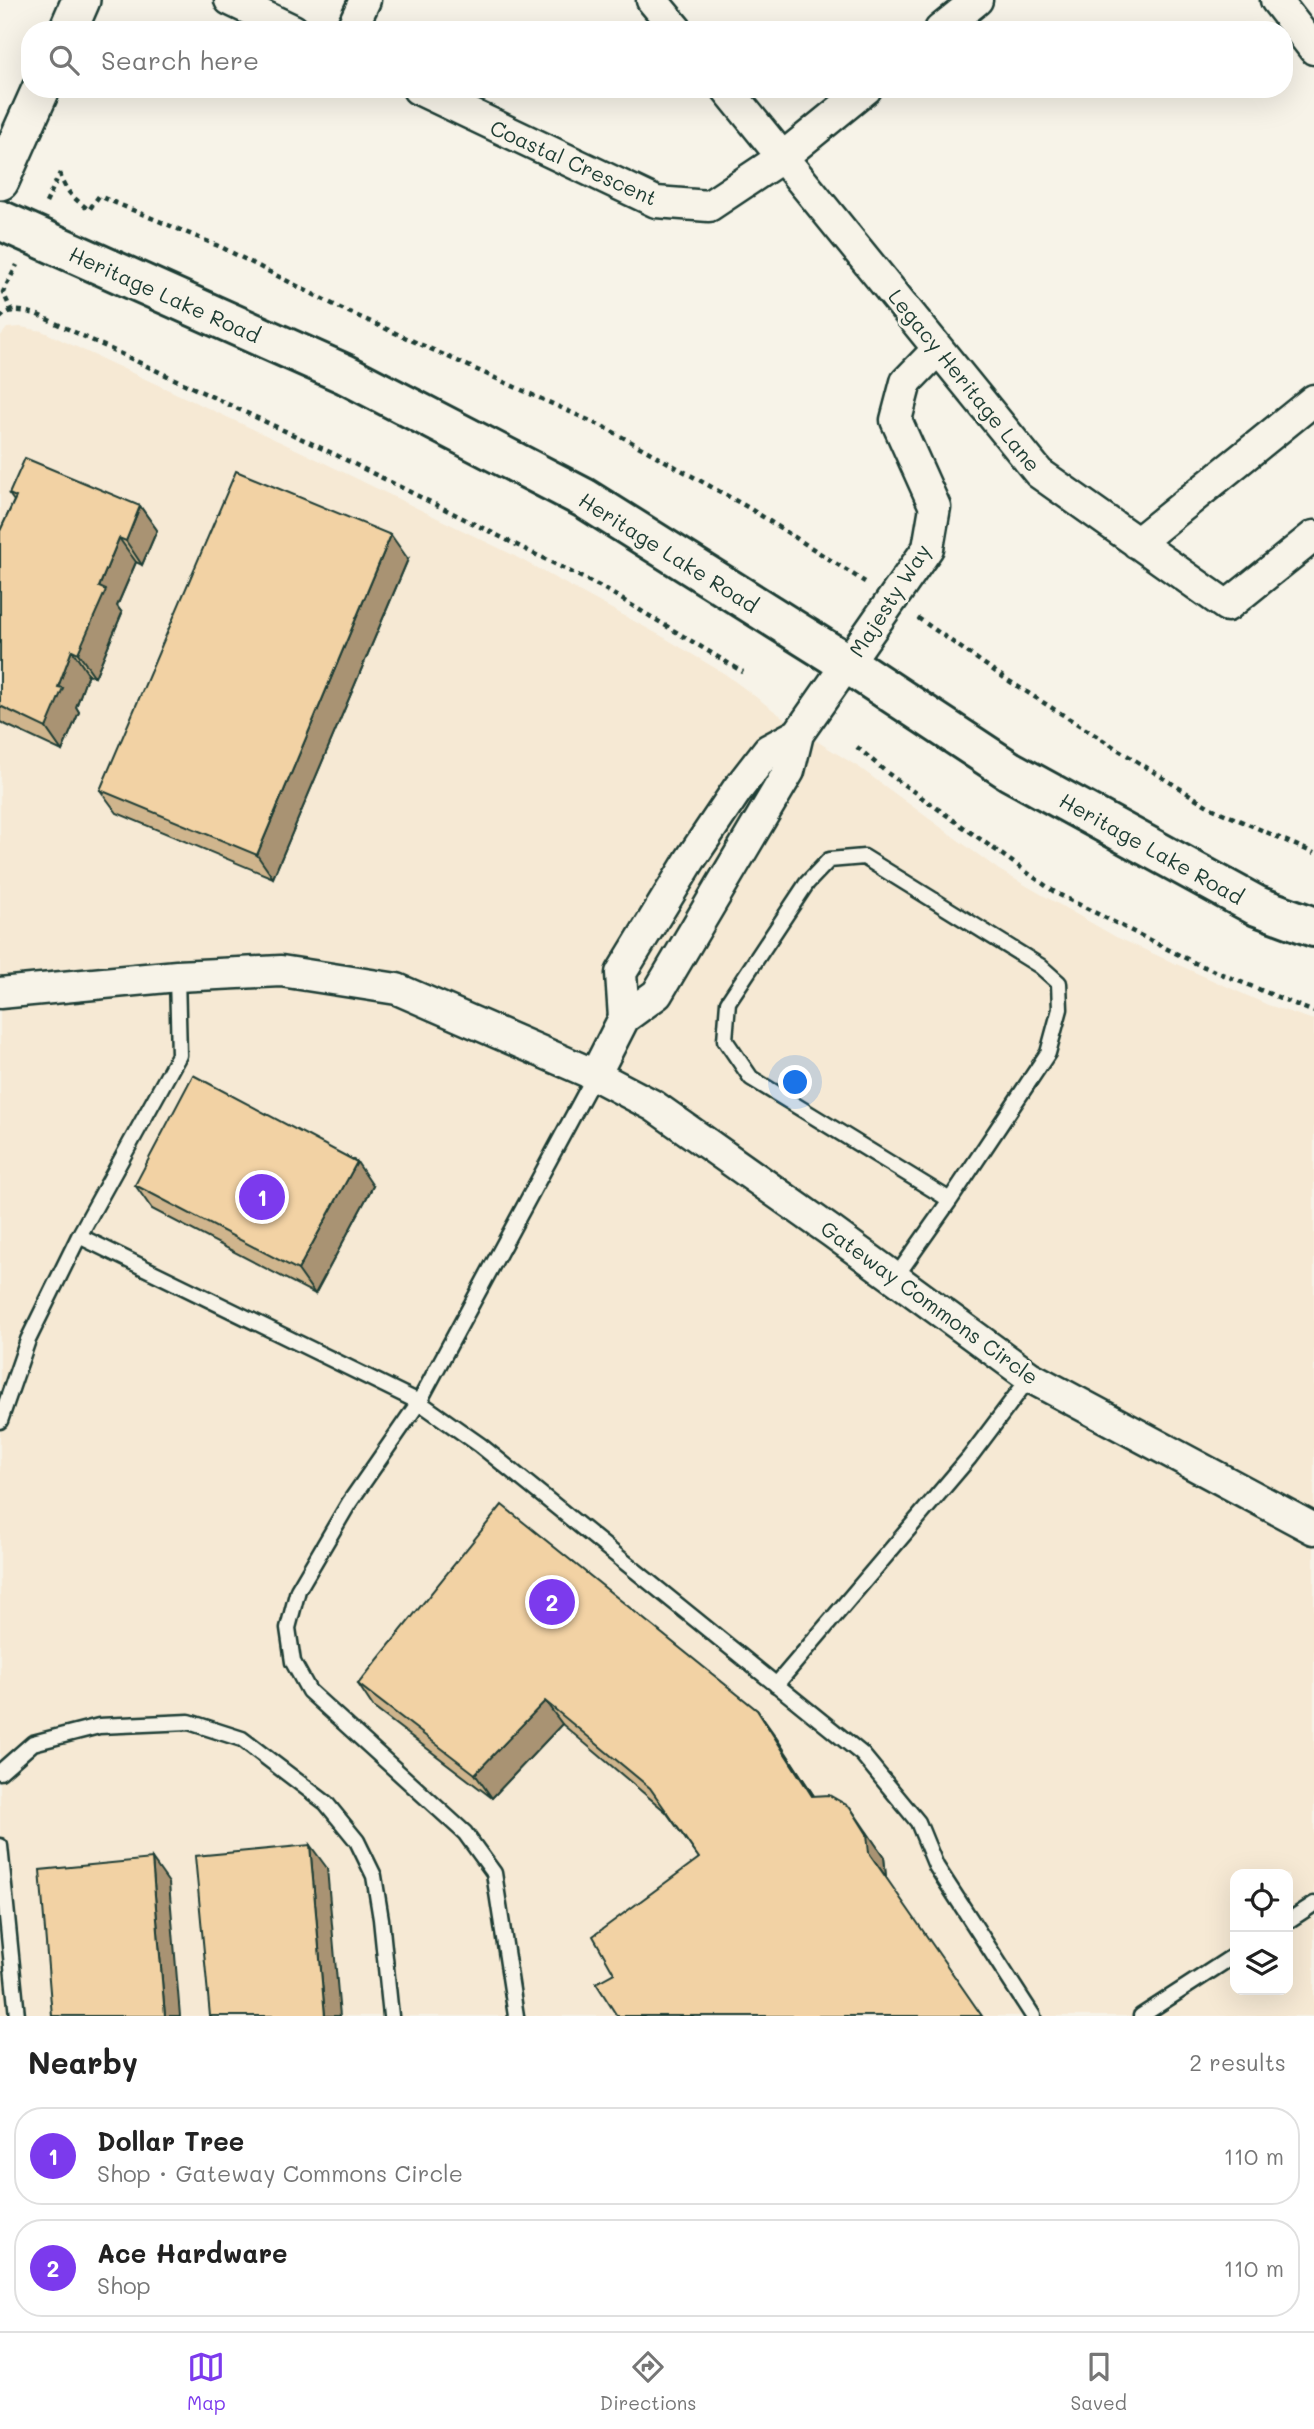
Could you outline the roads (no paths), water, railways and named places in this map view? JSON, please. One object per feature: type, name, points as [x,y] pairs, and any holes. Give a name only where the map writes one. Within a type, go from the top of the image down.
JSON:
[{"type":"main road","name":"Heritage Lake Road","points":[[0,220],[345,374],[584,498],[848,664],[1010,771],[1257,906],[1314,927]]},
{"type":"street","points":[[72,21],[81,0]]},
{"type":"street","points":[[230,0],[274,21]]},
{"type":"street","points":[[355,21],[365,0]]},
{"type":"street","points":[[652,0],[670,21]]},
{"type":"street","points":[[951,21],[977,0]]},
{"type":"street","points":[[1276,0],[1292,21]]},
{"type":"street","points":[[1293,22],[1314,49]]},
{"type":"street","points":[[0,181],[37,98]]},
{"type":"street","name":"Coastal Crescent","points":[[437,98],[656,202],[709,206],[784,156],[855,98]]},
{"type":"street","name":"Legacy Heritage Lane","points":[[735,98],[1039,473],[1227,606],[1314,536]]},
{"type":"street","name":"Majesty Way","points":[[848,664],[928,548],[935,507],[895,420],[906,382],[938,349]]},
{"type":"street","points":[[1138,542],[1314,400]]},
{"type":"street","points":[[594,1075],[624,1018],[657,994],[789,771],[798,734],[848,664]]},
{"type":"street","points":[[624,1018],[621,973],[690,860],[737,790],[768,750],[798,734]]},
{"type":"street","name":"Gateway Commons Circle","points":[[0,993],[177,976],[281,971],[397,989],[594,1075],[654,1106],[1030,1377],[1314,1529]]},
{"type":"lane","points":[[895,1278],[950,1200],[1048,1053],[1060,1009],[1059,983],[1040,966],[864,857],[829,860],[807,883],[728,1002],[725,1040],[751,1078],[950,1200]]},
{"type":"lane","points":[[0,1421],[28,1340],[79,1236],[179,1055],[177,976]]},
{"type":"lane","points":[[516,2016],[494,1873],[465,1833],[309,1691],[293,1662],[288,1628],[298,1590],[349,1503],[419,1402],[594,1075]]},
{"type":"lane","points":[[79,1236],[419,1402],[480,1445],[862,1754],[918,1822],[936,1867],[1033,2016]]},
{"type":"lane","points":[[776,1685],[969,1458],[1030,1377]]},
{"type":"lane","points":[[0,1772],[33,1744],[99,1726],[189,1721],[242,1739],[326,1803],[357,1840],[374,1876],[391,2016]]},
{"type":"lane","points":[[0,1846],[17,2016]]},
{"type":"lane","points":[[1293,1918],[1314,1904]]},
{"type":"lane","points":[[1141,2016],[1230,1958]]},
{"type":"place","name":"Dollar Tree","points":[[262,1197]]},
{"type":"place","name":"Ace Hardware","points":[[552,1602]]}]
